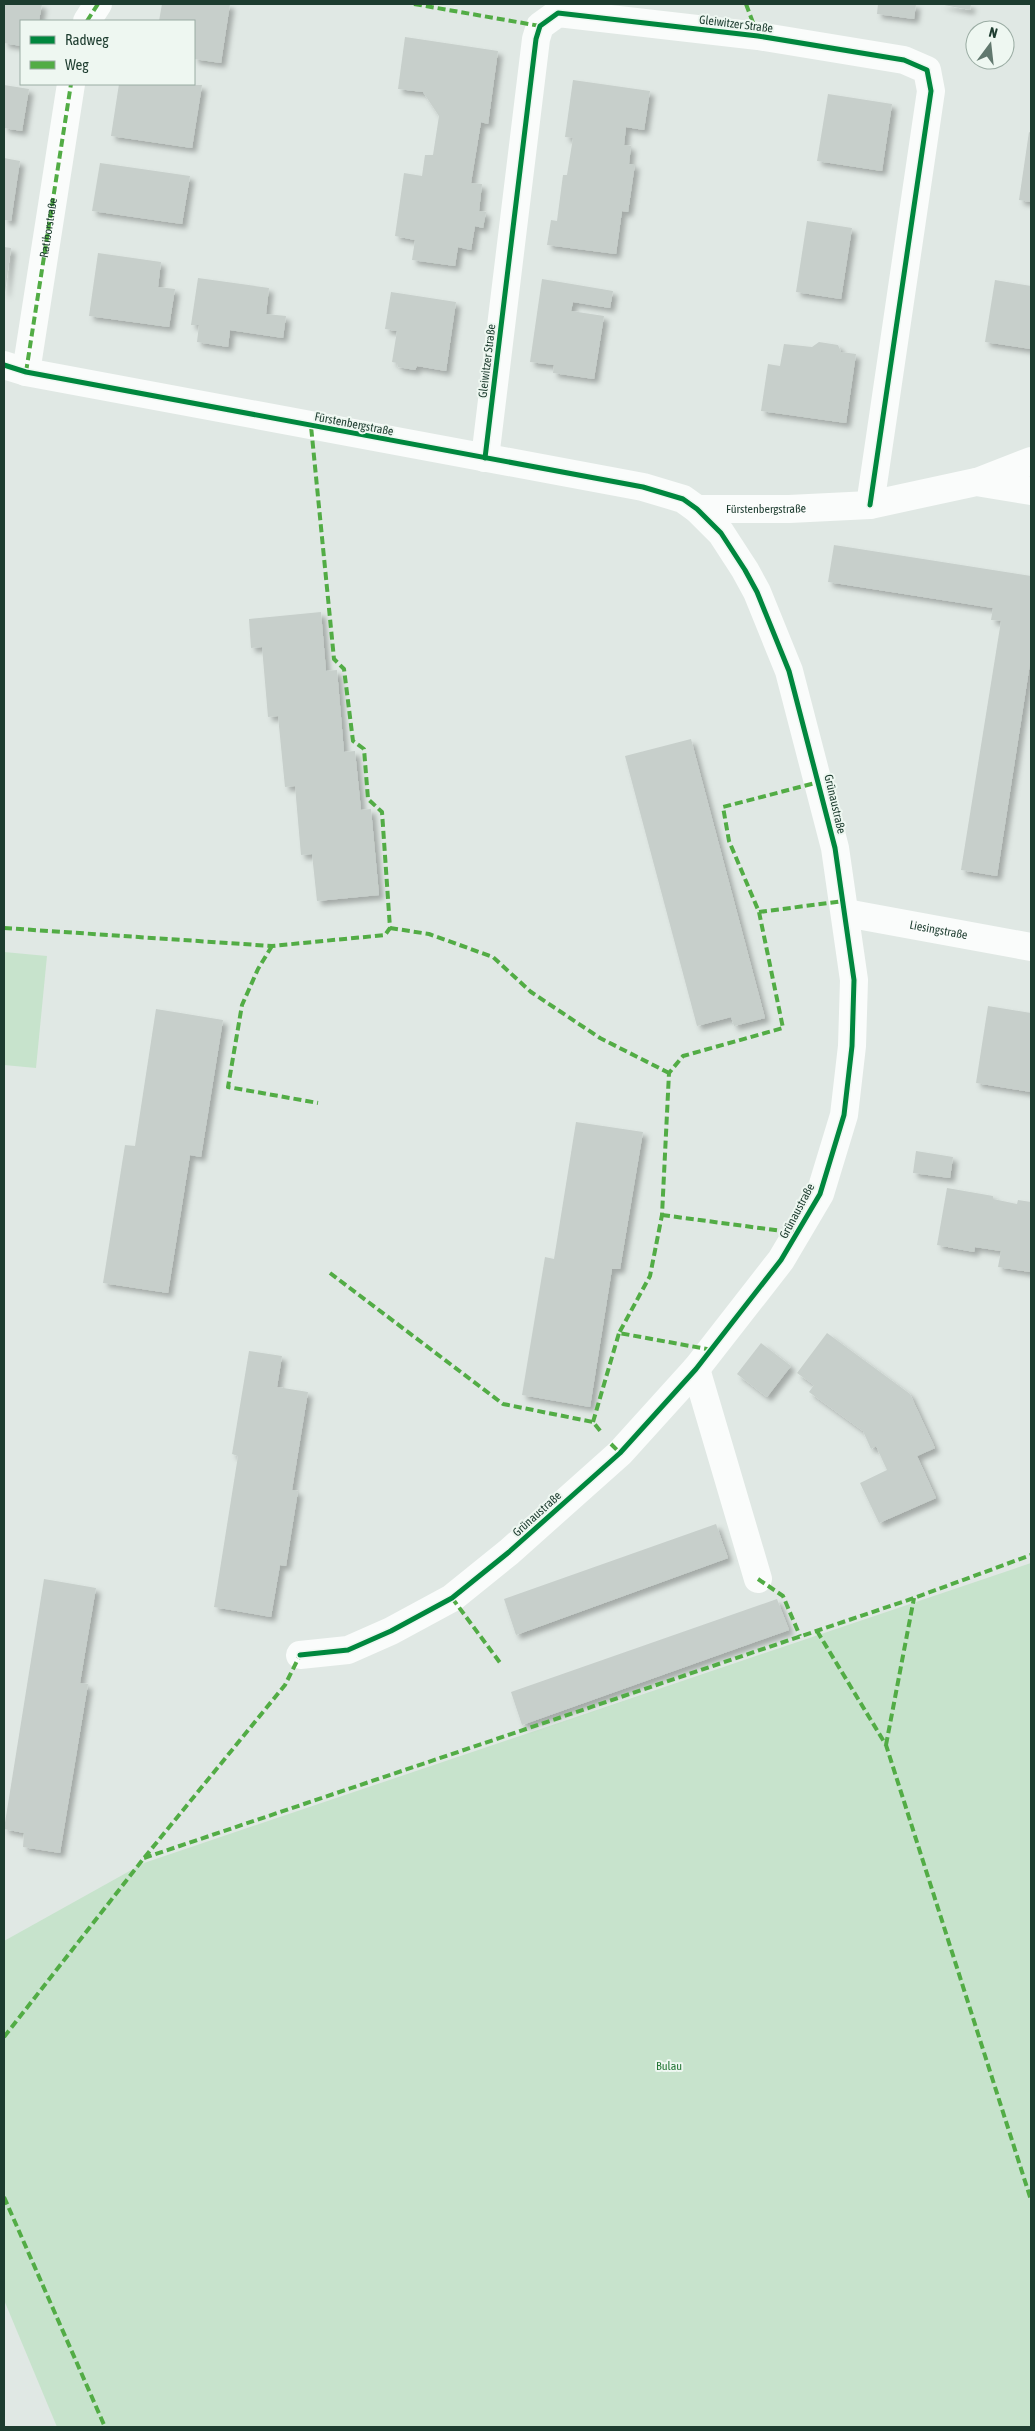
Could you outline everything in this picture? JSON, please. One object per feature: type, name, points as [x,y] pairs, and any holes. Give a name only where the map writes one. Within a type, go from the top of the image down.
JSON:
[{"type":"street","points":[[88,20],[98,4]]},
{"type":"street","name":"Gleiwitzer Straße","points":[[485,458],[536,38],[540,26],[558,13],[758,36],[904,60],[927,70],[930,91],[870,505]]},
{"type":"street","name":"Ratiborstraße","points":[[15,368],[71,85]]},
{"type":"street","name":"Fürstenbergstraße","points":[[15,368],[659,491],[683,499],[697,509],[789,509],[870,505],[976,482],[1031,491]]},
{"type":"street","points":[[976,482],[1031,461]]},
{"type":"street","name":"Grünaustraße","points":[[300,1655],[348,1650],[392,1631],[452,1598],[509,1552],[620,1453],[696,1369],[781,1260],[820,1194],[844,1115],[852,1046],[854,980],[835,848],[789,671],[769,619],[745,570],[720,533],[697,509]]},
{"type":"street","name":"Liesingstraße","points":[[846,914],[1031,947]]},
{"type":"street","points":[[696,1369],[758,1579]]},
{"type":"green space","points":[[4,952],[47,956],[36,1068],[4,1065]]},
{"type":"green space","name":"Bulau","points":[[1031,1563],[1031,2427],[57,2427],[4,2300],[4,1941],[144,1863]]},
{"type":"building","points":[[4,4],[42,4],[39,20],[20,20],[20,46],[4,43]]},
{"type":"building","points":[[162,4],[230,4],[221,63],[195,59],[195,20],[159,20]]},
{"type":"building","points":[[878,4],[916,4],[914,19],[877,14]]},
{"type":"building","points":[[939,4],[971,4],[970,10]]},
{"type":"building","points":[[405,37],[498,51],[488,124],[481,122],[471,183],[482,184],[479,211],[486,212],[483,228],[475,226],[471,250],[458,247],[455,266],[412,260],[415,240],[395,236],[404,173],[422,176],[425,155],[433,155],[439,116],[423,92],[398,89]]},
{"type":"building","points":[[573,80],[650,91],[644,130],[626,127],[624,145],[631,146],[629,164],[635,164],[628,212],[622,211],[616,254],[547,245],[551,220],[557,221],[563,175],[567,175],[573,138],[565,137]]},
{"type":"building","points":[[4,85],[29,89],[22,131],[4,128]]},
{"type":"building","points":[[119,85],[202,85],[192,148],[111,136]]},
{"type":"building","points":[[828,94],[892,104],[882,171],[817,161]]},
{"type":"building","points":[[1029,132],[1031,133],[1031,202],[1019,200]]},
{"type":"building","points":[[4,158],[20,161],[11,221],[4,220]]},
{"type":"building","points":[[100,163],[190,176],[182,224],[92,211]]},
{"type":"building","points":[[807,221],[852,228],[841,299],[796,292]]},
{"type":"building","points":[[4,247],[11,248],[5,293],[4,293]]},
{"type":"building","points":[[98,253],[161,262],[158,287],[175,289],[169,327],[89,316]]},
{"type":"building","points":[[198,278],[269,288],[266,314],[286,316],[283,338],[230,330],[228,347],[197,342],[199,325],[191,325]]},
{"type":"building","points":[[542,279],[613,291],[610,308],[573,302],[571,311],[604,316],[594,379],[553,373],[554,365],[530,362]]},
{"type":"building","points":[[995,280],[1031,286],[1031,349],[985,342]]},
{"type":"building","points":[[391,292],[456,302],[446,371],[417,366],[415,370],[398,367],[397,363],[392,362],[397,331],[385,329]]},
{"type":"building","points":[[819,342],[838,345],[841,352],[856,354],[846,423],[761,411],[768,364],[780,366],[784,344],[812,347]]},
{"type":"building","points":[[834,545],[1031,576],[1031,657],[997,876],[961,870],[1001,621],[991,620],[993,608],[828,582]]},
{"type":"building","points":[[321,612],[326,671],[337,670],[344,752],[355,751],[361,810],[371,809],[379,895],[317,901],[312,854],[301,855],[295,786],[285,787],[278,716],[268,717],[262,647],[251,648],[249,619]]},
{"type":"building","points":[[691,739],[765,1018],[734,1026],[731,1017],[697,1026],[625,756]]},
{"type":"building","points":[[988,1006],[1031,1013],[1031,1092],[976,1083]]},
{"type":"building","points":[[156,1009],[223,1020],[201,1157],[190,1155],[168,1293],[103,1283],[125,1145],[135,1146]]},
{"type":"building","points":[[576,1122],[643,1132],[620,1269],[612,1269],[590,1407],[522,1395],[545,1257],[554,1259]]},
{"type":"building","points":[[916,1151],[953,1157],[950,1178],[913,1173]]},
{"type":"building","points":[[947,1188],[993,1196],[993,1199],[1017,1204],[1018,1200],[1031,1202],[1030,1272],[998,1267],[1001,1251],[975,1247],[974,1252],[937,1245]]},
{"type":"building","points":[[827,1333],[910,1394],[935,1448],[917,1456],[936,1498],[879,1523],[860,1483],[887,1470],[876,1446],[871,1449],[863,1431],[809,1392],[814,1385],[797,1373]]},
{"type":"building","points":[[761,1343],[791,1366],[767,1397],[737,1374]]},
{"type":"building","points":[[249,1351],[282,1356],[277,1387],[308,1392],[292,1490],[298,1491],[286,1566],[280,1565],[271,1617],[214,1607],[238,1456],[232,1454]]},
{"type":"building","points":[[716,1524],[728,1558],[516,1635],[504,1599]]},
{"type":"building","points":[[44,1579],[96,1588],[80,1683],[88,1684],[60,1853],[23,1847],[24,1833],[4,1829]]},
{"type":"building","points":[[777,1599],[789,1630],[522,1725],[511,1692]]},
{"type":"marked path","points":[[88,20],[98,4]]},
{"type":"marked path","points":[[414,4],[540,26]]},
{"type":"marked path","points":[[746,4],[758,36]]},
{"type":"marked path","points":[[26,372],[71,85]]},
{"type":"marked path","points":[[4,928],[272,946],[385,935],[390,928],[382,812],[368,799],[364,749],[353,741],[344,669],[334,659],[311,426]]},
{"type":"marked path","points":[[712,1350],[619,1333],[650,1276],[662,1215],[669,1073],[683,1056],[783,1028],[759,912],[729,841],[723,807],[819,782]]},
{"type":"marked path","points":[[759,912],[844,901]]},
{"type":"marked path","points":[[390,928],[429,934],[493,957],[531,992],[600,1038],[669,1073]]},
{"type":"marked path","points":[[272,946],[258,969],[242,1005],[228,1087],[318,1103]]},
{"type":"marked path","points":[[662,1215],[797,1233]]},
{"type":"marked path","points":[[330,1273],[503,1404],[593,1422],[602,1433]]},
{"type":"marked path","points":[[593,1422],[619,1333]]},
{"type":"marked path","points":[[611,1444],[620,1453]]},
{"type":"marked path","points":[[144,1858],[914,1598],[1031,1555]]},
{"type":"marked path","points":[[758,1579],[783,1596],[800,1636]]},
{"type":"marked path","points":[[452,1598],[501,1664]]},
{"type":"marked path","points":[[886,1745],[914,1598]]},
{"type":"marked path","points":[[817,1631],[886,1745],[1031,2200]]},
{"type":"marked path","points":[[4,2037],[144,1858],[285,1685],[300,1655]]},
{"type":"marked path","points":[[4,2197],[105,2427]]},
{"type":"cycle path","points":[[485,458],[536,39],[540,26],[558,13],[758,36],[904,60],[927,70],[931,91],[870,505]]},
{"type":"cycle path","points":[[4,365],[26,372],[643,487],[683,499],[697,509],[721,533],[757,592],[789,671],[835,848],[854,980],[852,1046],[844,1115],[820,1194],[781,1260],[696,1369],[620,1453],[509,1552],[452,1598],[391,1631],[348,1650],[300,1655]]}]
